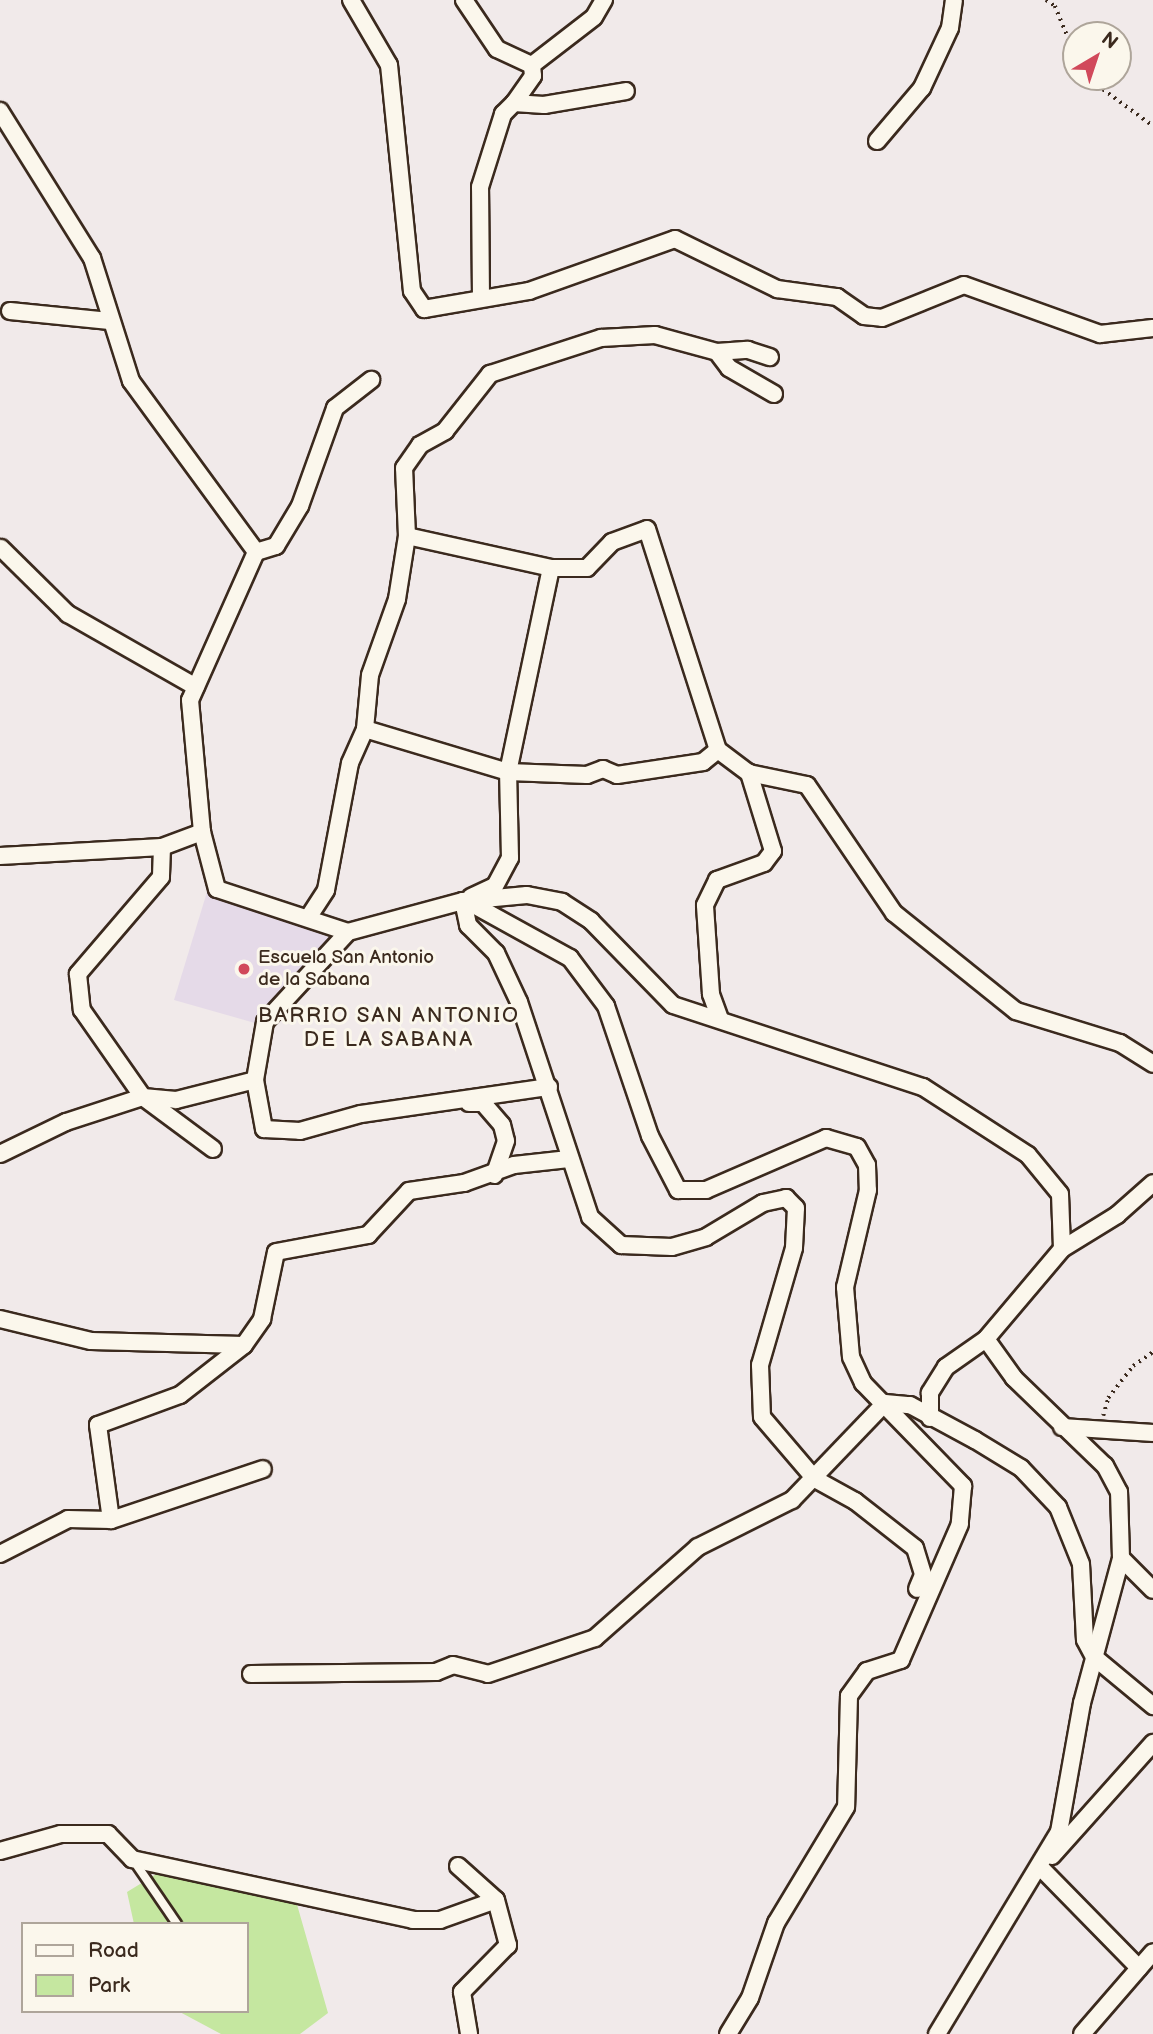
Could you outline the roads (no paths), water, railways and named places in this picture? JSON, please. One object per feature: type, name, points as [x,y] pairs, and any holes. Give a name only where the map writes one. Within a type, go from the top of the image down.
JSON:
[{"type":"street","points":[[351,0],[389,65],[417,303],[433,310],[481,298],[529,291],[675,239],[766,285],[837,296],[864,316],[881,318],[964,285],[1100,334],[1153,328]]},
{"type":"street","points":[[464,0],[496,48],[532,65]]},
{"type":"street","points":[[532,65],[594,18],[604,0]]},
{"type":"street","points":[[877,141],[922,88],[950,28],[954,0]]},
{"type":"street","points":[[481,298],[480,187],[503,114],[533,76],[532,65]]},
{"type":"street","points":[[514,103],[544,105],[626,91]]},
{"type":"street","points":[[0,111],[92,258],[131,381],[256,552]]},
{"type":"street","points":[[10,311],[110,321]]},
{"type":"street","points":[[307,918],[326,891],[349,762],[365,729],[370,675],[386,644],[407,536],[404,468],[420,445],[445,431],[490,374],[624,333],[717,352],[748,350],[770,357]]},
{"type":"street","points":[[717,352],[729,368],[774,394]]},
{"type":"street","points":[[348,932],[218,889],[202,832],[190,700],[256,552],[276,546],[300,506],[335,408],[371,380]]},
{"type":"street","points":[[407,536],[551,568],[587,568],[612,542],[646,529],[718,750],[749,773],[807,785],[894,913],[1016,1011],[1120,1044],[1153,1064]]},
{"type":"street","points":[[1,548],[68,614],[196,687]]},
{"type":"street","points":[[463,901],[495,886],[510,858],[508,772],[551,568]]},
{"type":"street","points":[[365,729],[508,772],[587,775],[603,769],[617,775],[704,762],[718,750]]},
{"type":"street","points":[[720,1019],[711,994],[705,905],[718,880],[764,863],[773,851],[749,773]]},
{"type":"street","points":[[0,856],[162,847],[202,832]]},
{"type":"street","points":[[162,847],[161,877],[78,974],[82,1010],[143,1097],[212,1149]]},
{"type":"street","points":[[494,1175],[506,1141],[502,1125],[483,1103],[361,1114],[300,1131],[264,1129],[255,1080],[265,1022],[348,932],[463,901],[527,895],[562,902],[591,921],[673,1005],[923,1087],[1028,1154],[1060,1194],[1062,1249]]},
{"type":"street","points":[[463,901],[468,925],[496,953],[519,1002],[590,1217],[621,1244],[672,1247],[706,1237],[763,1203],[786,1198],[796,1208],[794,1248],[772,1309],[757,1392],[762,1417],[815,1479],[855,1501],[915,1548],[923,1575],[917,1588]]},
{"type":"street","points":[[463,901],[530,931],[577,967],[606,1006],[650,1136],[678,1190],[706,1190],[826,1138],[857,1147],[867,1165],[868,1190],[849,1263],[846,1331],[863,1383],[963,1486],[966,1503],[901,1660],[867,1671],[849,1696],[846,1807],[776,1923],[750,1998],[728,2034]]},
{"type":"street","points":[[0,1154],[66,1122],[143,1097],[176,1100],[255,1080]]},
{"type":"street","points":[[456,1104],[549,1087]]},
{"type":"street","points":[[111,1520],[98,1426],[180,1395],[244,1345],[262,1319],[276,1252],[349,1242],[368,1235],[409,1191],[494,1175],[514,1165],[569,1159]]},
{"type":"street","points":[[930,1418],[930,1393],[946,1367],[986,1339],[1062,1249],[1117,1215],[1153,1183]]},
{"type":"street","points":[[0,1319],[91,1341],[244,1345]]},
{"type":"street","points":[[937,2034],[1041,1868],[1059,1832],[1094,1657],[1121,1558],[1119,1492],[1105,1466],[1062,1427],[986,1339]]},
{"type":"street","points":[[885,1403],[910,1405],[1021,1468],[1058,1507],[1077,1545],[1085,1640],[1094,1657],[1153,1706]]},
{"type":"street","points":[[251,1674],[436,1672],[453,1665],[488,1674],[595,1638],[698,1547],[792,1500],[885,1403]]},
{"type":"street","points":[[1062,1427],[1153,1433]]},
{"type":"street","points":[[0,1554],[68,1519],[111,1520],[263,1469]]},
{"type":"street","points":[[1121,1558],[1153,1590]]},
{"type":"street","points":[[1041,1868],[1153,1743]]},
{"type":"street","points":[[0,1851],[61,1834],[108,1835],[132,1859],[413,1920],[440,1920],[496,1900]]},
{"type":"street","points":[[458,1866],[496,1900],[508,1945],[462,1992],[469,2034]]},
{"type":"street","points":[[1041,1868],[1139,1968]]},
{"type":"street","points":[[1082,2034],[1153,1952]]},
{"type":"lane","points":[[132,1859],[176,1922]]},
{"type":"place","name":"Escuela San Antonio de la Sabana","points":[[244,969]]},
{"type":"district","name":"BARRIO SAN ANTONIO DE LA SABANA","points":[[389,1028]]}]
